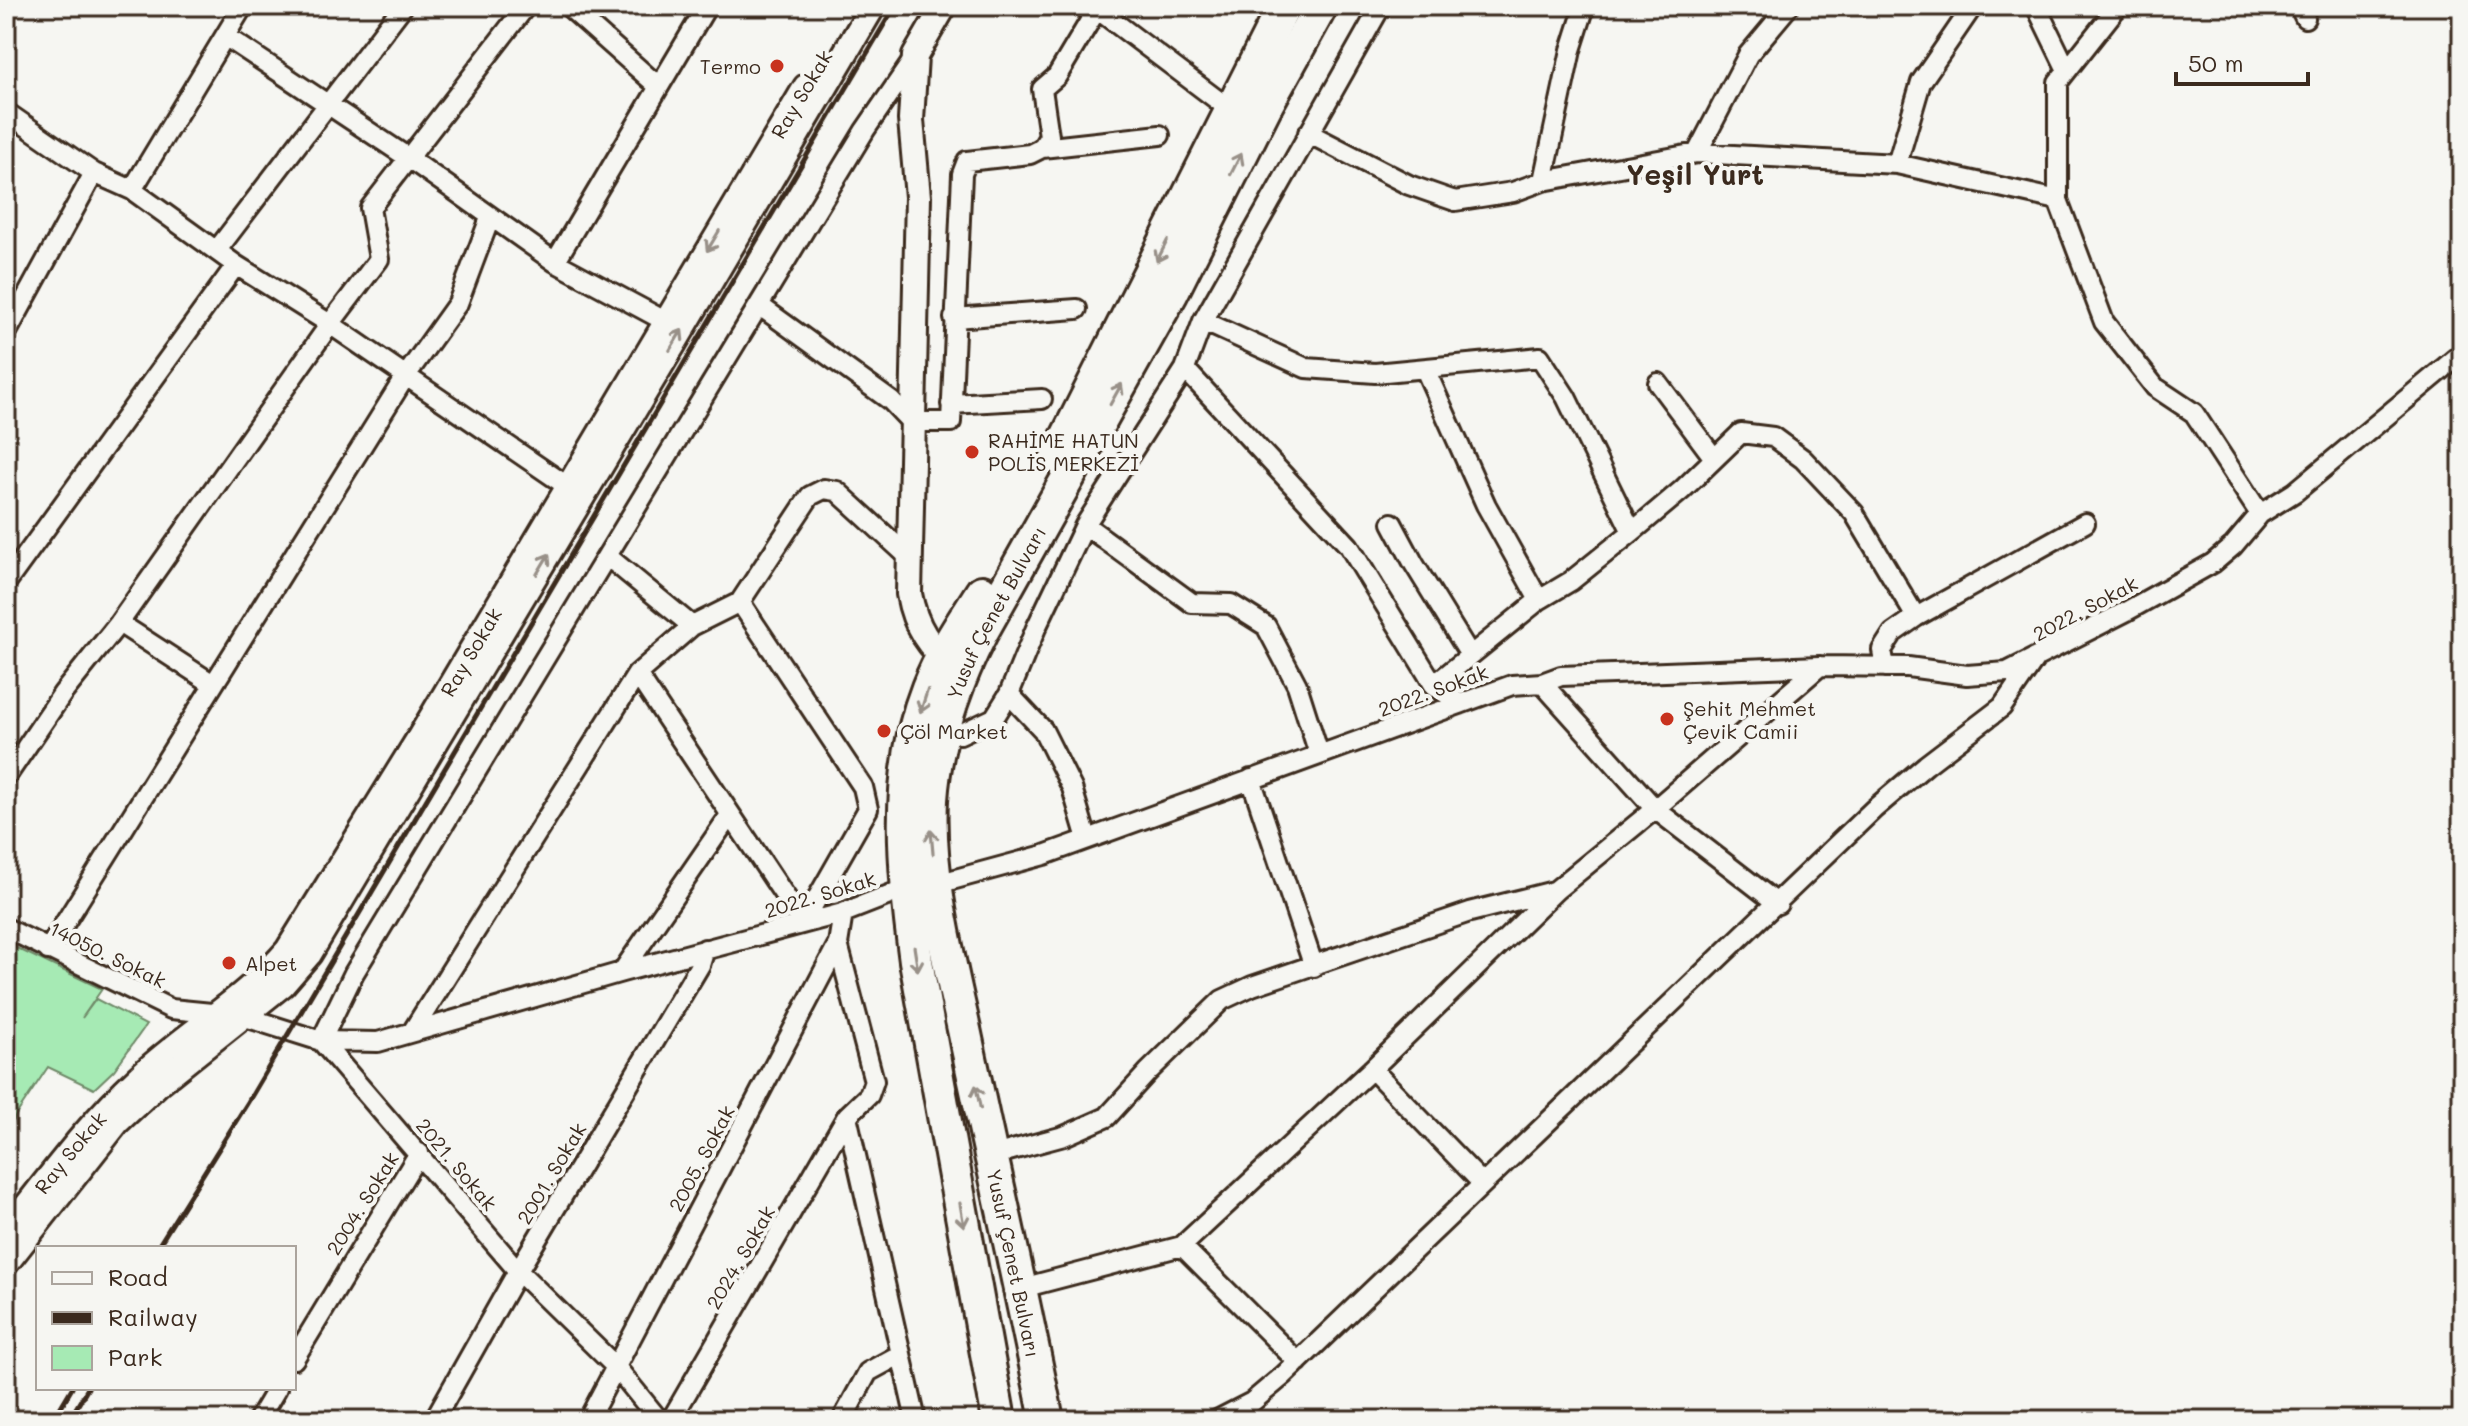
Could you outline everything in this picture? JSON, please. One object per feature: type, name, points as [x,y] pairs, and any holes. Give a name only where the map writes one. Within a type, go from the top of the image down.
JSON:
[{"type":"highway","name":"Yusuf Çenet Bulvarı","points":[[952,666],[956,631],[1006,558],[1284,6]]},
{"type":"highway","name":"Yusuf Çenet Bulvarı","points":[[1047,1420],[1022,1288],[990,1156],[948,956],[922,886],[904,821],[920,713],[929,686],[952,666],[1171,294],[1265,107],[1321,6]]},
{"type":"highway","name":"Yusuf Çenet Bulvarı","points":[[922,886],[916,961],[999,1420]]},
{"type":"street","points":[[217,250],[403,6]]},
{"type":"street","points":[[6,777],[63,693],[119,623],[379,259],[370,208],[526,6]]},
{"type":"street","points":[[568,6],[659,87]]},
{"type":"street","points":[[555,262],[707,6]]},
{"type":"street","name":"Ray Sokak","points":[[6,1232],[121,1094],[161,1058],[230,1015],[302,930],[854,6]]},
{"type":"street","points":[[6,1262],[117,1122],[230,1015],[283,984],[309,954],[873,6]]},
{"type":"street","points":[[321,1041],[354,973],[865,130],[915,56],[944,6]]},
{"type":"street","points":[[960,734],[994,718],[1009,694],[1036,628],[1085,525],[1185,369],[1203,321],[1381,6]]},
{"type":"street","points":[[1543,181],[1571,50],[1585,6]]},
{"type":"street","points":[[1697,153],[1748,55],[1789,6]]},
{"type":"street","points":[[1897,164],[1921,82],[1973,6]]},
{"type":"street","points":[[2036,6],[2067,70]]},
{"type":"street","points":[[2118,6],[2058,82],[2058,200],[2104,322],[2155,387],[2194,413],[2260,514]]},
{"type":"street","points":[[132,190],[225,36],[237,8]]},
{"type":"street","points":[[1042,148],[1049,136],[1042,89],[1057,76],[1095,8],[1232,111]]},
{"type":"street","points":[[225,36],[410,159],[555,262],[665,321]]},
{"type":"street","points":[[915,56],[911,120],[918,197],[909,594],[913,617],[928,642],[952,666]]},
{"type":"street","points":[[7,115],[94,173],[132,190],[236,265],[330,324],[567,486]]},
{"type":"street","points":[[1308,133],[1409,185],[1455,201],[1513,192],[1543,181],[1697,153],[1897,164],[2058,200]]},
{"type":"street","points":[[760,306],[891,401],[911,422],[951,422],[962,174],[967,161],[1030,154],[1042,148],[1160,135]]},
{"type":"street","points":[[6,334],[94,173]]},
{"type":"street","points":[[48,950],[405,377],[458,303],[490,218]]},
{"type":"street","points":[[9,570],[108,446],[236,265]]},
{"type":"street","points":[[954,318],[1077,309]]},
{"type":"street","points":[[1203,321],[1306,368],[1375,373],[1540,357],[1566,397],[1632,532]]},
{"type":"street","name":"2022. Sokak","points":[[321,1041],[378,1042],[843,913],[922,886],[1044,855],[1512,685],[1542,683],[1561,676],[1820,666],[1908,667],[1967,675],[2007,672],[2213,563],[2233,546],[2260,514],[2295,492],[2462,353]]},
{"type":"street","points":[[1185,369],[1349,546],[1434,685],[1460,704]]},
{"type":"street","points":[[1425,369],[1486,505],[1539,600]]},
{"type":"street","points":[[1658,383],[1714,458]]},
{"type":"street","points":[[951,404],[1042,399]]},
{"type":"street","points":[[1434,685],[1539,600],[1571,581],[1632,532],[1682,490],[1741,433],[1773,437],[1803,459],[1854,513],[1916,617]]},
{"type":"street","points":[[412,1032],[637,674],[692,626],[740,602],[810,496],[824,489],[837,491],[910,558]]},
{"type":"street","points":[[1392,523],[1470,655]]},
{"type":"street","points":[[1885,667],[1882,650],[1893,633],[1916,617],[2085,523]]},
{"type":"street","points":[[1085,525],[1192,603],[1231,604],[1266,626],[1297,685],[1319,754]]},
{"type":"street","points":[[607,556],[692,626]]},
{"type":"street","points":[[637,674],[803,923],[868,809],[866,798],[863,787],[740,602]]},
{"type":"street","points":[[119,623],[213,684]]},
{"type":"street","points":[[1217,1420],[1252,1402],[1298,1362],[1874,809],[2002,707],[2035,659]]},
{"type":"street","points":[[1022,1288],[1182,1246],[1372,1069],[1556,890],[1820,666]]},
{"type":"street","points":[[1542,683],[1655,809],[1778,904]]},
{"type":"street","points":[[1009,694],[1043,730],[1072,788],[1087,839]]},
{"type":"street","points":[[1251,779],[1314,967]]},
{"type":"street","points":[[622,972],[730,815]]},
{"type":"street","points":[[990,1156],[1064,1136],[1107,1117],[1222,1000],[1252,986],[1470,912],[1556,890]]},
{"type":"street","name":"2005. Sokak","points":[[588,1420],[838,944],[843,913]]},
{"type":"street","name":"14050. Sokak","points":[[6,928],[171,1009],[230,1015],[321,1041]]},
{"type":"street","name":"2024. Sokak","points":[[671,1420],[847,1116],[869,1095],[874,1081],[838,944]]},
{"type":"street","name":"2001. Sokak","points":[[434,1420],[518,1271],[700,965],[705,949]]},
{"type":"street","name":"2021. Sokak","points":[[321,1041],[518,1271],[616,1367],[659,1420]]},
{"type":"street","points":[[1372,1069],[1483,1184]]},
{"type":"street","points":[[847,1116],[916,1420]]},
{"type":"street","name":"2004. Sokak","points":[[296,1356],[419,1153]]},
{"type":"street","points":[[1182,1246],[1298,1362]]},
{"type":"street","points":[[842,1420],[868,1372],[901,1354]]},
{"type":"street","points":[[258,1420],[276,1390]]},
{"type":"green space","points":[[6,943],[102,989],[82,1018],[96,999],[146,1025],[114,1070],[94,1089],[48,1067],[16,1115],[6,1140]]},
{"type":"railway","points":[[158,1246],[248,1102],[895,6]]},
{"type":"railway","points":[[53,1420],[71,1390]]},
{"type":"railway","points":[[69,1420],[87,1390]]},
{"type":"place","name":"Termo","points":[[777,66]]},
{"type":"place","name":"RAHİME HATUN POLİS MERKEZİ","points":[[972,452]]},
{"type":"place","name":"Şehit Mehmet Çevik Camii","points":[[1667,719]]},
{"type":"place","name":"Çöl Market","points":[[884,731]]},
{"type":"place","name":"Alpet","points":[[229,963]]},
{"type":"district","name":"Yeşil Yurt","points":[[1695,174]]}]
